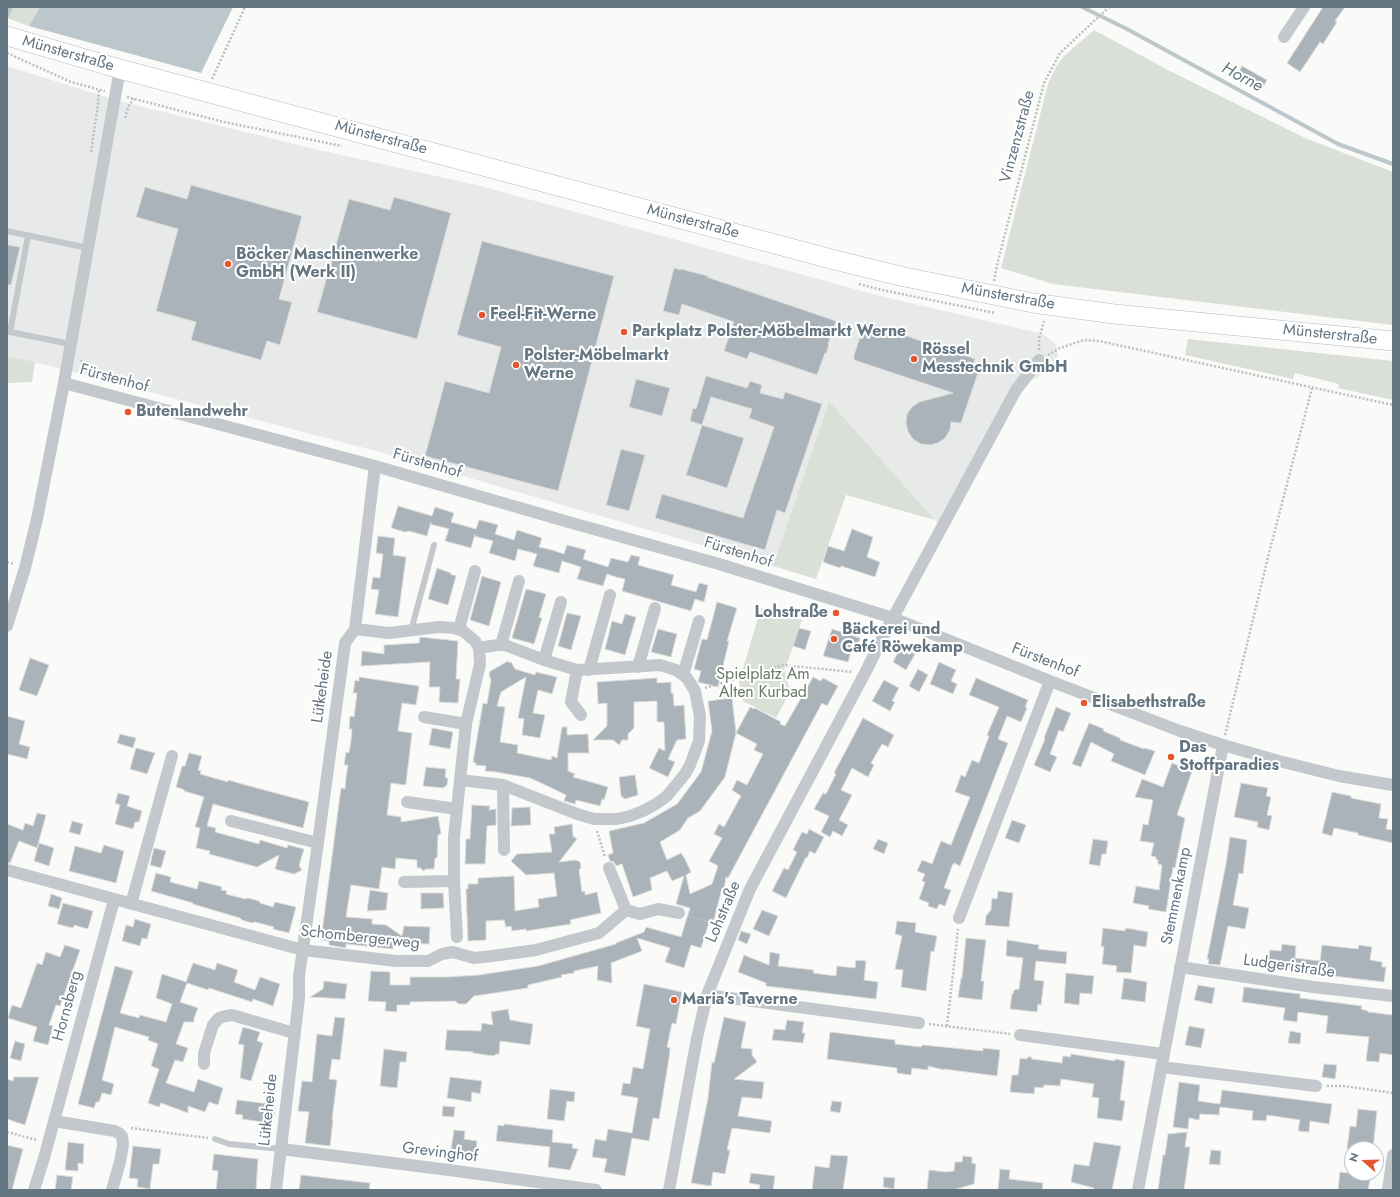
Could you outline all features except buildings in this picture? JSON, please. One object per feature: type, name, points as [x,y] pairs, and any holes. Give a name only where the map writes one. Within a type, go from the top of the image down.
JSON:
[{"type":"main road","name":"Münsterstraße","points":[[7,36],[205,92],[831,259],[900,276],[992,295],[1114,314],[1393,341]]},
{"type":"street","points":[[1284,37],[1304,7]]},
{"type":"street","points":[[7,626],[30,551],[64,383],[120,69]]},
{"type":"street","name":"Lohstraße","points":[[669,1190],[697,1038],[707,995],[750,889],[866,673],[893,618],[1016,390],[1039,360]]},
{"type":"street","name":"Fürstenhof","points":[[64,383],[375,466],[577,525],[719,564],[893,618],[1180,731],[1224,739],[1279,761],[1339,776],[1393,785]]},
{"type":"street","name":"Lütkeheide","points":[[276,1190],[299,998],[298,976],[303,950],[345,643],[355,629],[375,466]]},
{"type":"street","points":[[459,629],[475,571]]},
{"type":"street","points":[[501,645],[519,581]]},
{"type":"street","points":[[581,715],[571,702],[610,595]]},
{"type":"street","points":[[544,660],[561,602]]},
{"type":"street","points":[[638,667],[655,608]]},
{"type":"street","points":[[683,674],[699,621]]},
{"type":"street","points":[[355,629],[388,633],[439,627],[459,629],[469,636],[479,648],[480,664],[466,724],[454,837],[454,881],[457,937]]},
{"type":"street","points":[[460,780],[502,785],[577,814],[594,819],[616,819],[643,811],[656,804],[676,787],[690,765],[699,741],[700,716],[695,692],[683,674],[676,670],[660,665],[583,670],[544,660],[501,645],[479,648]]},
{"type":"street","points":[[959,918],[1050,681]]},
{"type":"street","points":[[424,717],[466,724]]},
{"type":"street","name":"Stemmenkamp","points":[[1138,1190],[1224,739]]},
{"type":"street","points":[[131,904],[172,756]]},
{"type":"street","points":[[502,785],[504,850]]},
{"type":"street","points":[[407,802],[457,809]]},
{"type":"street","points":[[231,821],[318,843]]},
{"type":"street","points":[[609,868],[626,910],[640,914],[658,909],[679,913]]},
{"type":"street","name":"Schombergerweg","points":[[7,870],[303,950],[396,961],[428,961],[442,954],[453,952],[474,958],[536,950],[599,933],[626,910]]},
{"type":"street","points":[[404,882],[454,881]]},
{"type":"street","name":"Hornsberg","points":[[34,1190],[114,900]]},
{"type":"street","name":"Ludgeristraße","points":[[1180,967],[1313,987],[1393,996]]},
{"type":"street","points":[[707,995],[919,1023]]},
{"type":"street","points":[[204,1064],[204,1053],[213,1025],[220,1018],[232,1015],[294,1033]]},
{"type":"street","points":[[1020,1035],[1163,1054]]},
{"type":"street","points":[[1161,1067],[1316,1086]]},
{"type":"street","points":[[54,1121],[115,1131],[122,1136],[123,1145],[120,1162],[112,1190]]},
{"type":"street","name":"Grevinghof","points":[[281,1150],[449,1170],[596,1190]]},
{"type":"street","points":[[1388,1190],[1393,1155]]},
{"type":"lane","points":[[7,231],[88,248]]},
{"type":"lane","points":[[28,236],[10,332],[70,344]]},
{"type":"lane","points":[[411,631],[434,545]]},
{"type":"lane","points":[[215,1139],[229,1144],[281,1150]]},
{"type":"path","points":[[205,92],[245,7]]},
{"type":"path","name":"Vinzenzstraße","points":[[992,295],[997,266],[1044,83],[1060,53],[1109,7]]},
{"type":"path","points":[[7,53],[71,82],[116,94]]},
{"type":"path","points":[[1044,321],[1039,340],[1039,360],[1060,348],[1084,340],[1099,341],[1393,406]]},
{"type":"path","points":[[1224,739],[1268,557],[1312,388]]},
{"type":"path","points":[[695,692],[783,665],[866,673]]},
{"type":"path","points":[[594,819],[609,868]]},
{"type":"path","points":[[679,913],[733,930]]},
{"type":"path","points":[[947,1026],[959,918]]},
{"type":"path","points":[[919,1023],[1020,1035]]},
{"type":"path","points":[[1316,1086],[1343,1086],[1393,1093]]},
{"type":"path","points":[[115,1131],[129,1128],[215,1139]]},
{"type":"path","points":[[7,1132],[48,1143]]},
{"type":"shaded area","points":[[40,7],[233,7],[201,73],[29,26]]},
{"type":"shaded area","points":[[7,66],[131,104],[319,150],[481,186],[880,296],[1039,333],[1046,336],[1056,344],[1058,357],[1052,368],[1019,391],[944,530],[829,401],[773,566],[380,452],[7,356]]},
{"type":"green space","points":[[7,7],[40,7],[29,26],[7,18]]},
{"type":"green space","points":[[1094,30],[1168,70],[1305,138],[1393,172],[1393,325],[1053,284],[1001,268],[1048,84],[1056,67],[1064,56]]},
{"type":"green space","points":[[1188,339],[1393,361],[1393,400],[1338,388],[1339,384],[1295,373],[1293,379],[1185,355]]},
{"type":"green space","points":[[7,356],[35,362],[32,382],[7,383]]},
{"type":"green space","points":[[829,401],[935,520],[846,495],[816,579],[773,566]]},
{"type":"green space","name":"Spielplatz Am Alten Kurbad","points":[[761,608],[802,620],[784,669],[790,692],[776,718],[743,701],[739,682]]},
{"type":"waterway","points":[[7,16],[11,7]]},
{"type":"waterway","name":"Horne","points":[[1082,7],[1125,28],[1338,144],[1393,164]]},
{"type":"place","name":"Böcker Maschinenwerke GmbH (Werk II)","points":[[228,264]]},
{"type":"place","name":"Feel-Fit-Werne","points":[[482,315]]},
{"type":"place","name":"Parkplatz Polster-Möbelmarkt Werne","points":[[624,332]]},
{"type":"place","name":"Rössel Messtechnik GmbH","points":[[914,359]]},
{"type":"place","name":"Polster-Möbelmarkt Werne","points":[[516,365]]},
{"type":"place","name":"Butenlandwehr","points":[[128,412]]},
{"type":"place","name":"Lohstraße","points":[[836,613]]},
{"type":"place","name":"Bäckerei und Café Röwekamp","points":[[834,639]]},
{"type":"place","name":"Elisabethstraße","points":[[1084,703]]},
{"type":"place","name":"Das Stoffparadies","points":[[1171,757]]},
{"type":"place","name":"Maria's Taverne","points":[[674,1000]]}]
